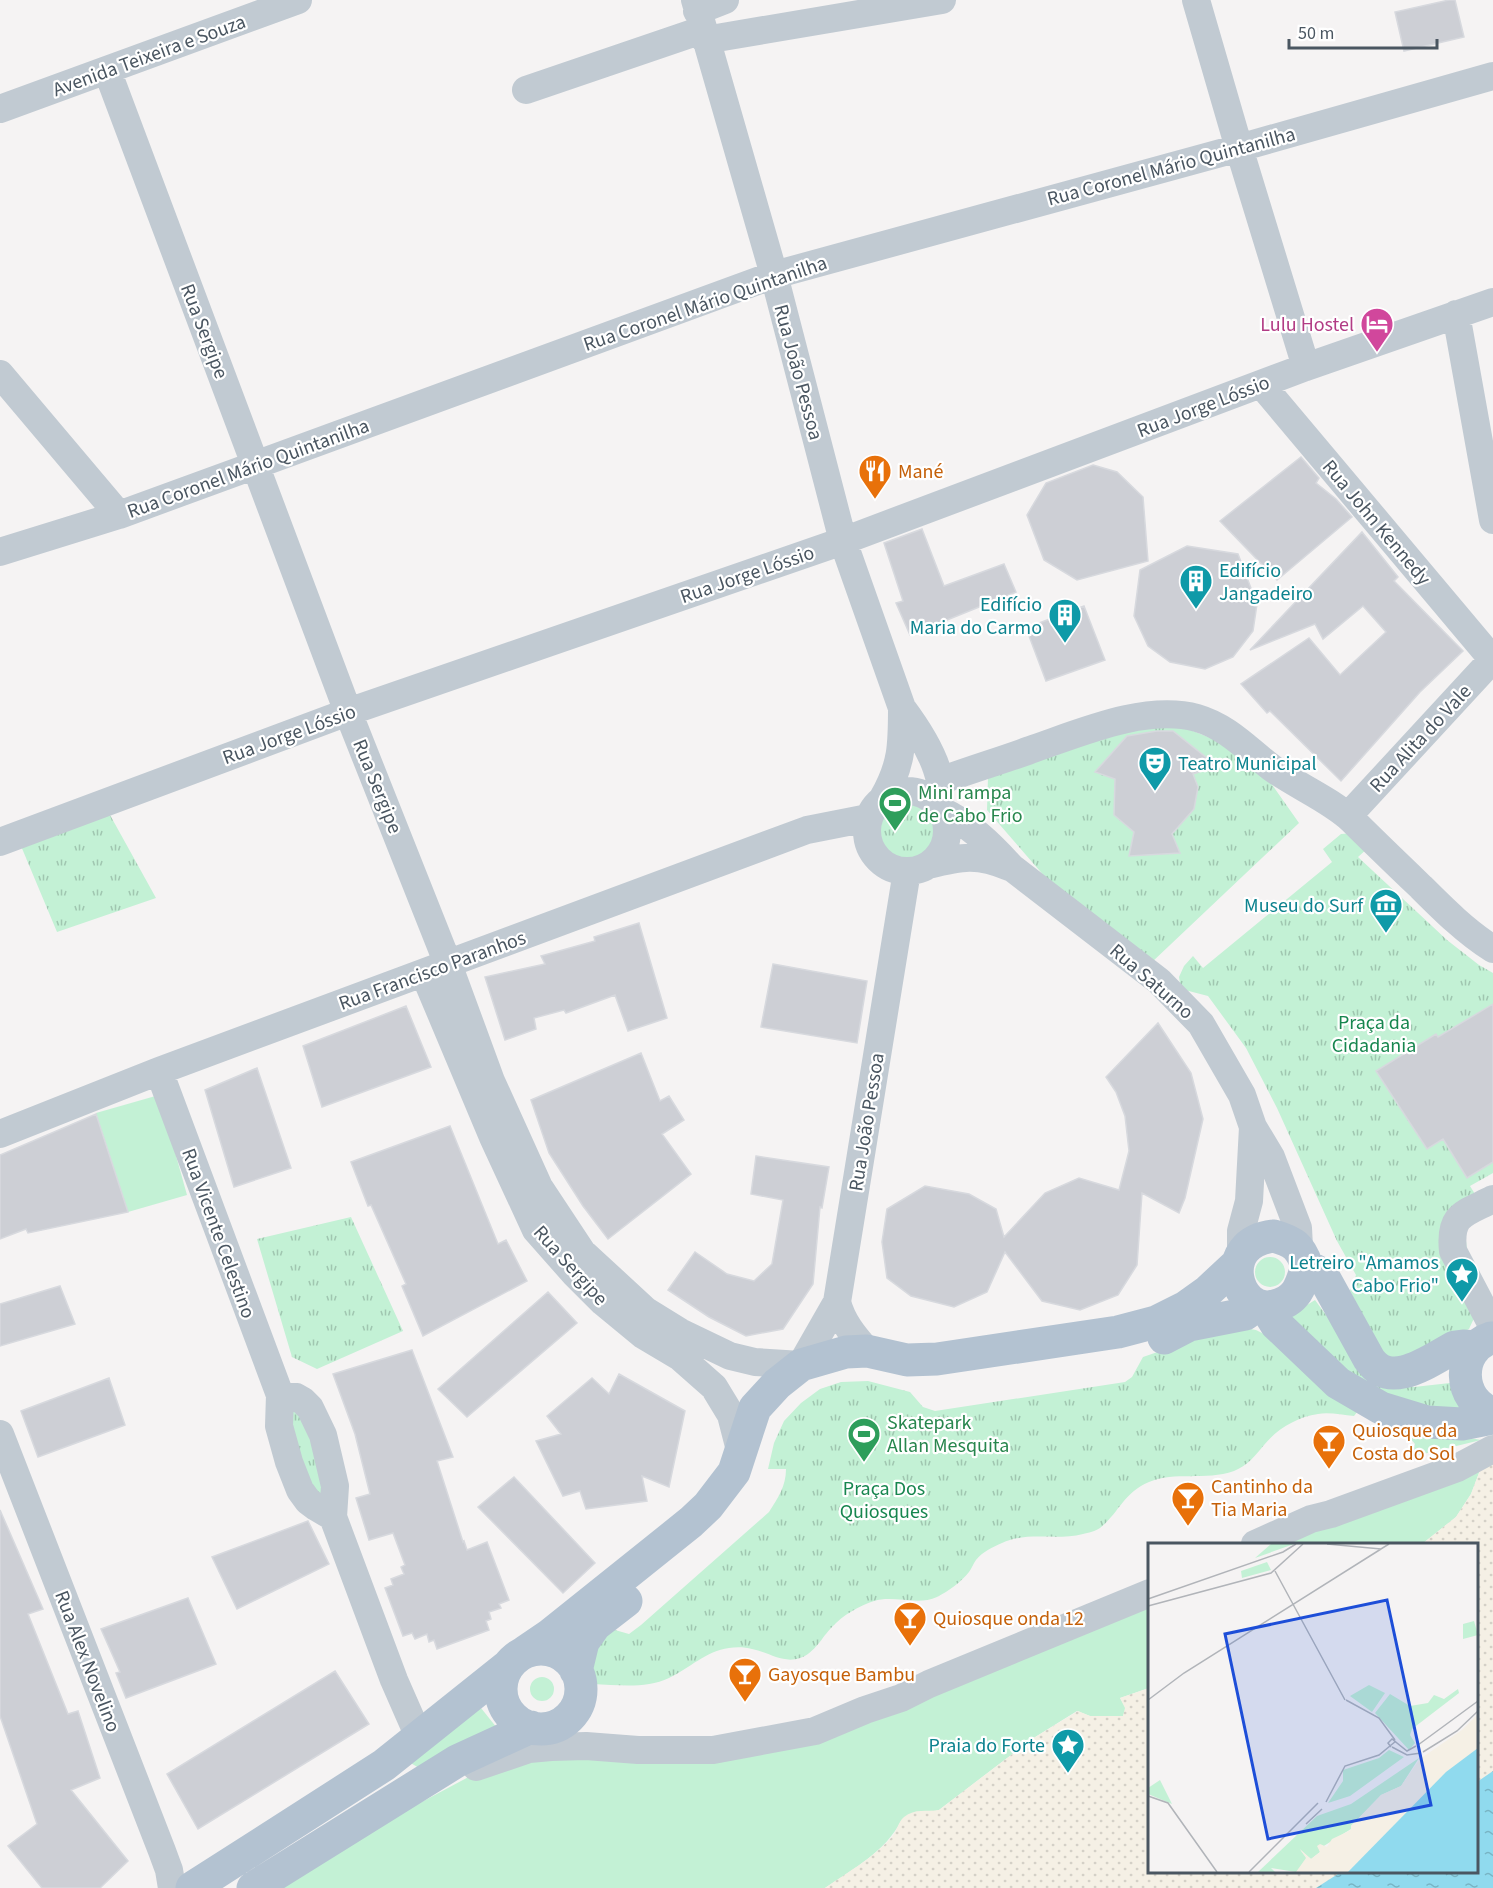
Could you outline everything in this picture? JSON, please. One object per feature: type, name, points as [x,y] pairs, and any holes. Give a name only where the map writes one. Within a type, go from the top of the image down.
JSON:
[{"type":"main road","points":[[192,1888],[384,1765],[691,1522],[708,1506],[734,1472],[755,1408],[777,1384],[801,1365],[846,1352],[867,1351],[907,1360],[937,1359],[1118,1332],[1156,1322],[1186,1308],[1206,1292],[1251,1243],[1274,1236],[1286,1240],[1322,1274],[1369,1359],[1383,1372],[1394,1374],[1406,1372],[1455,1347],[1487,1337]]},
{"type":"main road","points":[[576,1671],[583,1642],[595,1625],[716,1527],[749,1491],[768,1430],[780,1410],[812,1383],[835,1373],[865,1372],[924,1383],[1131,1351],[1189,1325],[1245,1314],[1262,1307],[1288,1302],[1303,1281],[1303,1256]]},
{"type":"main road","points":[[1239,1258],[1239,1283],[1245,1295],[1262,1307],[1276,1324],[1338,1383],[1381,1408],[1428,1422],[1462,1424],[1493,1418]]},
{"type":"main road","points":[[1487,1337],[1468,1357],[1464,1370],[1465,1383],[1470,1395],[1478,1405],[1493,1413]]},
{"type":"main road","points":[[545,1650],[554,1652],[571,1663],[576,1671],[581,1690],[579,1700],[569,1717],[551,1728],[531,1728],[521,1724],[506,1708],[502,1698],[503,1676],[517,1659],[545,1650]]},
{"type":"main road","points":[[253,1888],[472,1753],[531,1728]]},
{"type":"street","name":"Avenida Teixeira e Souza","points":[[0,109],[298,0]]},
{"type":"street","points":[[526,90],[700,20],[725,0]]},
{"type":"street","points":[[700,20],[942,0]]},
{"type":"street","points":[[1196,0],[1306,367]]},
{"type":"street","name":"Rua João Pessoa","points":[[700,20],[774,275],[843,541],[902,708],[916,726],[923,740],[940,799]]},
{"type":"street","name":"Rua Sergipe","points":[[107,70],[348,712],[436,968],[476,1099],[536,1230],[603,1302],[643,1335],[680,1357],[714,1387],[731,1414],[740,1450]]},
{"type":"street","name":"Rua Coronel Mário Quintanilha","points":[[0,552],[119,515],[774,275],[1493,76]]},
{"type":"street","name":"Rua Jorge Lóssio","points":[[0,842],[348,712],[843,541],[1306,367],[1493,302]]},
{"type":"street","points":[[1456,315],[1493,520]]},
{"type":"street","points":[[0,374],[119,515]]},
{"type":"street","name":"Rua John Kennedy","points":[[1261,384],[1493,660]]},
{"type":"street","name":"Rua Alita do Vale","points":[[1348,816],[1493,660]]},
{"type":"street","name":"Rua João Pessoa","points":[[875,808],[893,780],[898,766],[901,751],[902,708]]},
{"type":"street","points":[[940,799],[947,831],[942,850],[918,868],[895,869],[874,854],[868,843],[866,831],[875,808],[894,793],[906,790],[940,799],[1092,729],[1155,715],[1175,714],[1198,718],[1218,727],[1241,742],[1272,768],[1348,816],[1479,941],[1493,949]]},
{"type":"street","name":"Rua Saturno","points":[[940,799],[957,817],[996,850],[1011,867],[1159,981],[1201,1024],[1242,1095],[1254,1127],[1270,1156],[1298,1228],[1303,1256]]},
{"type":"street","name":"Rua Francisco Paranhos","points":[[0,1134],[159,1071],[807,830],[875,808]]},
{"type":"street","name":"Rua Saturno","points":[[918,868],[974,857],[994,860],[1011,867]]},
{"type":"street","name":"Rua João Pessoa","points":[[801,1365],[837,1302],[918,868]]},
{"type":"street","name":"Rua Sergipe","points":[[436,968],[491,1081],[538,1187],[559,1214],[582,1252],[617,1286],[655,1316],[680,1332],[730,1356],[755,1362],[801,1365]]},
{"type":"street","name":"Rua Vicente Celestino","points":[[159,1071],[280,1395],[279,1426],[289,1462],[300,1490],[308,1501],[333,1516]]},
{"type":"street","name":"Rua Saturno","points":[[1239,1258],[1241,1231],[1250,1202],[1254,1127]]},
{"type":"street","points":[[1487,1337],[1453,1251],[1452,1237],[1454,1224],[1464,1214],[1493,1199]]},
{"type":"street","points":[[536,1230],[559,1214]]},
{"type":"street","points":[[837,1302],[840,1314],[867,1351]]},
{"type":"street","points":[[280,1395],[296,1397],[303,1401],[310,1408],[323,1436],[335,1486],[333,1516],[394,1680],[419,1737]]},
{"type":"street","name":"Rua Alex Novelino","points":[[0,1434],[162,1851],[169,1870],[172,1888]]},
{"type":"street","points":[[1259,1543],[1311,1519],[1331,1514],[1457,1468],[1493,1449]]},
{"type":"street","points":[[418,1785],[424,1795],[467,1770],[529,1749],[586,1746],[638,1750],[713,1750],[815,1731],[901,1698],[1148,1593]]},
{"type":"green space","points":[[1173,723],[1218,741],[1254,759],[1299,823],[1151,963],[1052,885],[987,810],[988,777],[1115,733]]},
{"type":"green space","points":[[906,804],[917,806],[926,812],[932,821],[934,832],[932,843],[926,852],[917,858],[906,860],[895,858],[886,852],[880,843],[878,832],[880,821],[886,812],[895,806]]},
{"type":"green space","points":[[110,815],[156,898],[57,932],[21,846]]},
{"type":"green space","name":"Praça da Cidadania","points":[[1354,833],[1368,848],[1358,857],[1447,940],[1493,973],[1493,1173],[1470,1186],[1478,1199],[1462,1208],[1475,1316],[1469,1329],[1405,1364],[1389,1365],[1350,1291],[1356,1275],[1337,1241],[1277,1108],[1246,1048],[1208,996],[1181,989],[1179,977],[1184,966],[1193,956],[1203,968],[1332,862],[1323,849],[1341,834]]},
{"type":"green space","points":[[159,1095],[187,1195],[128,1212],[96,1113]]},
{"type":"green space","points":[[351,1217],[403,1331],[317,1369],[292,1357],[257,1239]]},
{"type":"green space","points":[[1270,1257],[1276,1258],[1284,1266],[1284,1278],[1276,1286],[1270,1287],[1264,1286],[1256,1278],[1255,1272],[1256,1266],[1264,1258]]},
{"type":"green space","points":[[1315,1300],[1368,1372],[1414,1387],[1450,1383],[1473,1412],[1430,1413],[1367,1386],[1283,1320]]},
{"type":"green space","name":"Praça Dos Quiosques","points":[[1233,1326],[1256,1330],[1274,1339],[1361,1407],[1354,1416],[1322,1413],[1295,1421],[1275,1434],[1251,1460],[1234,1471],[1223,1474],[1169,1477],[1149,1482],[1127,1497],[1106,1522],[1094,1531],[1063,1537],[1012,1539],[1002,1543],[981,1555],[962,1579],[937,1597],[922,1601],[882,1599],[852,1611],[836,1623],[810,1652],[800,1658],[788,1660],[749,1648],[729,1648],[713,1653],[669,1678],[651,1684],[632,1686],[593,1684],[590,1652],[608,1628],[629,1634],[769,1512],[781,1492],[786,1475],[786,1469],[768,1469],[774,1443],[784,1421],[801,1403],[820,1389],[841,1382],[868,1381],[910,1392],[923,1407],[935,1411],[1125,1382],[1132,1377],[1143,1357]]},
{"type":"green space","points":[[293,1408],[306,1415],[327,1500],[314,1499],[291,1429]]},
{"type":"green space","points":[[1399,1425],[1481,1440],[1411,1457],[1415,1444]]},
{"type":"green space","points":[[1482,1465],[1471,1494],[1456,1517],[1423,1543],[1260,1543]]},
{"type":"green space","points":[[1148,1593],[1148,1688],[1120,1698],[1126,1708],[1123,1716],[1090,1716],[1077,1711],[1032,1739],[939,1810],[901,1821],[877,1851],[825,1888],[281,1888],[403,1812],[476,1773],[590,1747],[795,1738]]},
{"type":"green space","points":[[542,1677],[550,1681],[554,1689],[550,1697],[542,1701],[534,1697],[530,1689],[534,1681]]},
{"type":"green space","points":[[481,1708],[501,1733],[421,1769],[407,1761]]},
{"type":"sand","points":[[1493,1459],[1493,1853],[1478,1863],[1478,1543],[1423,1543],[1456,1517],[1471,1494],[1482,1465]]},
{"type":"sand","name":"Praia do Forte","points":[[1148,1688],[1148,1873],[1463,1873],[1439,1888],[825,1888],[877,1852],[892,1837],[900,1821],[908,1814],[917,1811],[939,1810],[1032,1739],[1078,1711],[1090,1716],[1123,1716],[1125,1708],[1120,1698]]},
{"type":"water","points":[[1493,1771],[1493,1888],[1316,1888],[1339,1873],[1478,1873],[1478,1781]]},
{"type":"building","points":[[1455,0],[1464,37],[1404,51],[1395,12]]},
{"type":"building","points":[[1301,457],[1319,478],[1316,483],[1336,499],[1352,517],[1277,580],[1220,521]]},
{"type":"building","points":[[1093,465],[1117,472],[1143,497],[1148,561],[1077,580],[1044,560],[1027,515],[1046,483]]},
{"type":"building","points":[[922,529],[944,586],[1004,564],[1016,592],[910,635],[896,603],[903,601],[884,543]]},
{"type":"building","points":[[1362,532],[1398,577],[1394,581],[1463,651],[1420,692],[1341,781],[1270,711],[1267,713],[1241,684],[1309,638],[1340,675],[1386,632],[1363,606],[1323,639],[1315,624],[1250,650]]},
{"type":"building","name":"Edifício Jangadeiro","points":[[1187,546],[1238,554],[1257,604],[1253,631],[1233,657],[1205,669],[1170,662],[1148,646],[1134,616],[1140,570]]},
{"type":"building","name":"Edifício Maria do Carmo","points":[[1084,606],[1105,660],[1046,681],[1026,628]]},
{"type":"building","name":"Teatro Municipal","points":[[1173,731],[1217,766],[1193,774],[1198,787],[1194,809],[1172,834],[1180,853],[1129,856],[1134,832],[1114,815],[1115,779],[1095,772],[1127,736]]},
{"type":"building","points":[[639,923],[667,1018],[628,1031],[615,995],[566,1013],[564,1010],[534,1018],[536,1029],[505,1040],[485,977],[545,964],[541,956],[595,941],[594,937]]},
{"type":"building","points":[[773,964],[867,981],[857,1043],[761,1027]]},
{"type":"building","points":[[1493,1004],[1493,1162],[1467,1178],[1443,1139],[1427,1149],[1376,1071],[1436,1034],[1438,1037]]},
{"type":"building","points":[[406,1006],[431,1067],[322,1107],[303,1046]]},
{"type":"building","points":[[1158,1023],[1191,1073],[1203,1119],[1185,1198],[1179,1213],[1142,1193],[1137,1265],[1118,1295],[1080,1310],[1042,1301],[1005,1252],[987,1292],[954,1307],[911,1296],[887,1278],[882,1242],[887,1209],[925,1186],[969,1194],[996,1209],[1004,1237],[1045,1193],[1079,1178],[1119,1190],[1129,1151],[1125,1116],[1116,1092],[1106,1077]]},
{"type":"building","points":[[641,1053],[660,1101],[669,1096],[684,1120],[662,1134],[691,1174],[608,1239],[583,1206],[549,1153],[531,1100]]},
{"type":"building","points":[[257,1068],[291,1168],[234,1187],[205,1090]]},
{"type":"building","points":[[96,1114],[128,1212],[28,1233],[26,1229],[0,1239],[0,1155]]},
{"type":"building","points":[[450,1126],[498,1244],[506,1240],[527,1281],[423,1336],[402,1286],[406,1284],[371,1205],[368,1206],[351,1162]]},
{"type":"building","points":[[756,1156],[829,1167],[822,1208],[820,1207],[813,1284],[783,1329],[746,1336],[709,1317],[668,1290],[695,1252],[727,1274],[754,1281],[772,1264],[783,1200],[751,1194]]},
{"type":"building","points":[[60,1286],[75,1324],[0,1346],[0,1304]]},
{"type":"building","points":[[548,1292],[577,1323],[467,1417],[438,1389]]},
{"type":"building","points":[[412,1350],[453,1457],[437,1461],[463,1542],[467,1550],[487,1542],[509,1600],[499,1604],[501,1608],[489,1612],[491,1619],[486,1621],[489,1630],[437,1649],[434,1640],[429,1642],[427,1634],[415,1639],[412,1633],[403,1636],[385,1588],[393,1585],[391,1579],[404,1574],[401,1567],[405,1565],[393,1533],[369,1540],[356,1498],[370,1494],[355,1434],[333,1374]]},
{"type":"building","points":[[619,1374],[685,1411],[669,1487],[642,1476],[647,1501],[586,1509],[580,1491],[563,1496],[536,1441],[561,1434],[547,1416],[592,1378],[609,1394]]},
{"type":"building","points":[[109,1378],[125,1425],[38,1457],[21,1411]]},
{"type":"building","points":[[514,1477],[595,1563],[563,1593],[478,1507]]},
{"type":"building","points":[[0,1510],[43,1609],[28,1614],[68,1714],[78,1711],[100,1778],[71,1790],[128,1861],[100,1888],[42,1888],[8,1846],[37,1824],[0,1716]]},
{"type":"building","points":[[308,1521],[329,1564],[237,1609],[212,1557]]},
{"type":"building","points":[[188,1598],[216,1664],[126,1698],[116,1673],[120,1672],[101,1629]]},
{"type":"building","points":[[335,1671],[369,1724],[198,1829],[167,1774]]},
{"type":"place","name":"Lulu Hostel","points":[[1377,353]]},
{"type":"place","name":"Mané","points":[[875,500]]},
{"type":"place","name":"Edifício Jangadeiro","points":[[1196,610]]},
{"type":"place","name":"Edifício Maria do Carmo","points":[[1065,644]]},
{"type":"place","name":"Teatro Municipal","points":[[1155,792]]},
{"type":"place","name":"Mini rampa de Cabo Frio","points":[[895,832]]},
{"type":"place","name":"Museu do Surf","points":[[1386,934]]},
{"type":"place","name":"Letreiro \"Amamos Cabo Frio\"","points":[[1462,1303]]},
{"type":"place","name":"Skatepark Allan Mesquita","points":[[864,1463]]},
{"type":"place","name":"Quiosque da Costa do Sol","points":[[1329,1470]]},
{"type":"place","name":"Cantinho da Tia Maria","points":[[1188,1527]]},
{"type":"place","name":"Quiosque onda 12","points":[[910,1647]]},
{"type":"place","name":"Gayosque Bambu","points":[[745,1703]]},
{"type":"place","name":"Praia do Forte","points":[[1068,1774]]}]
